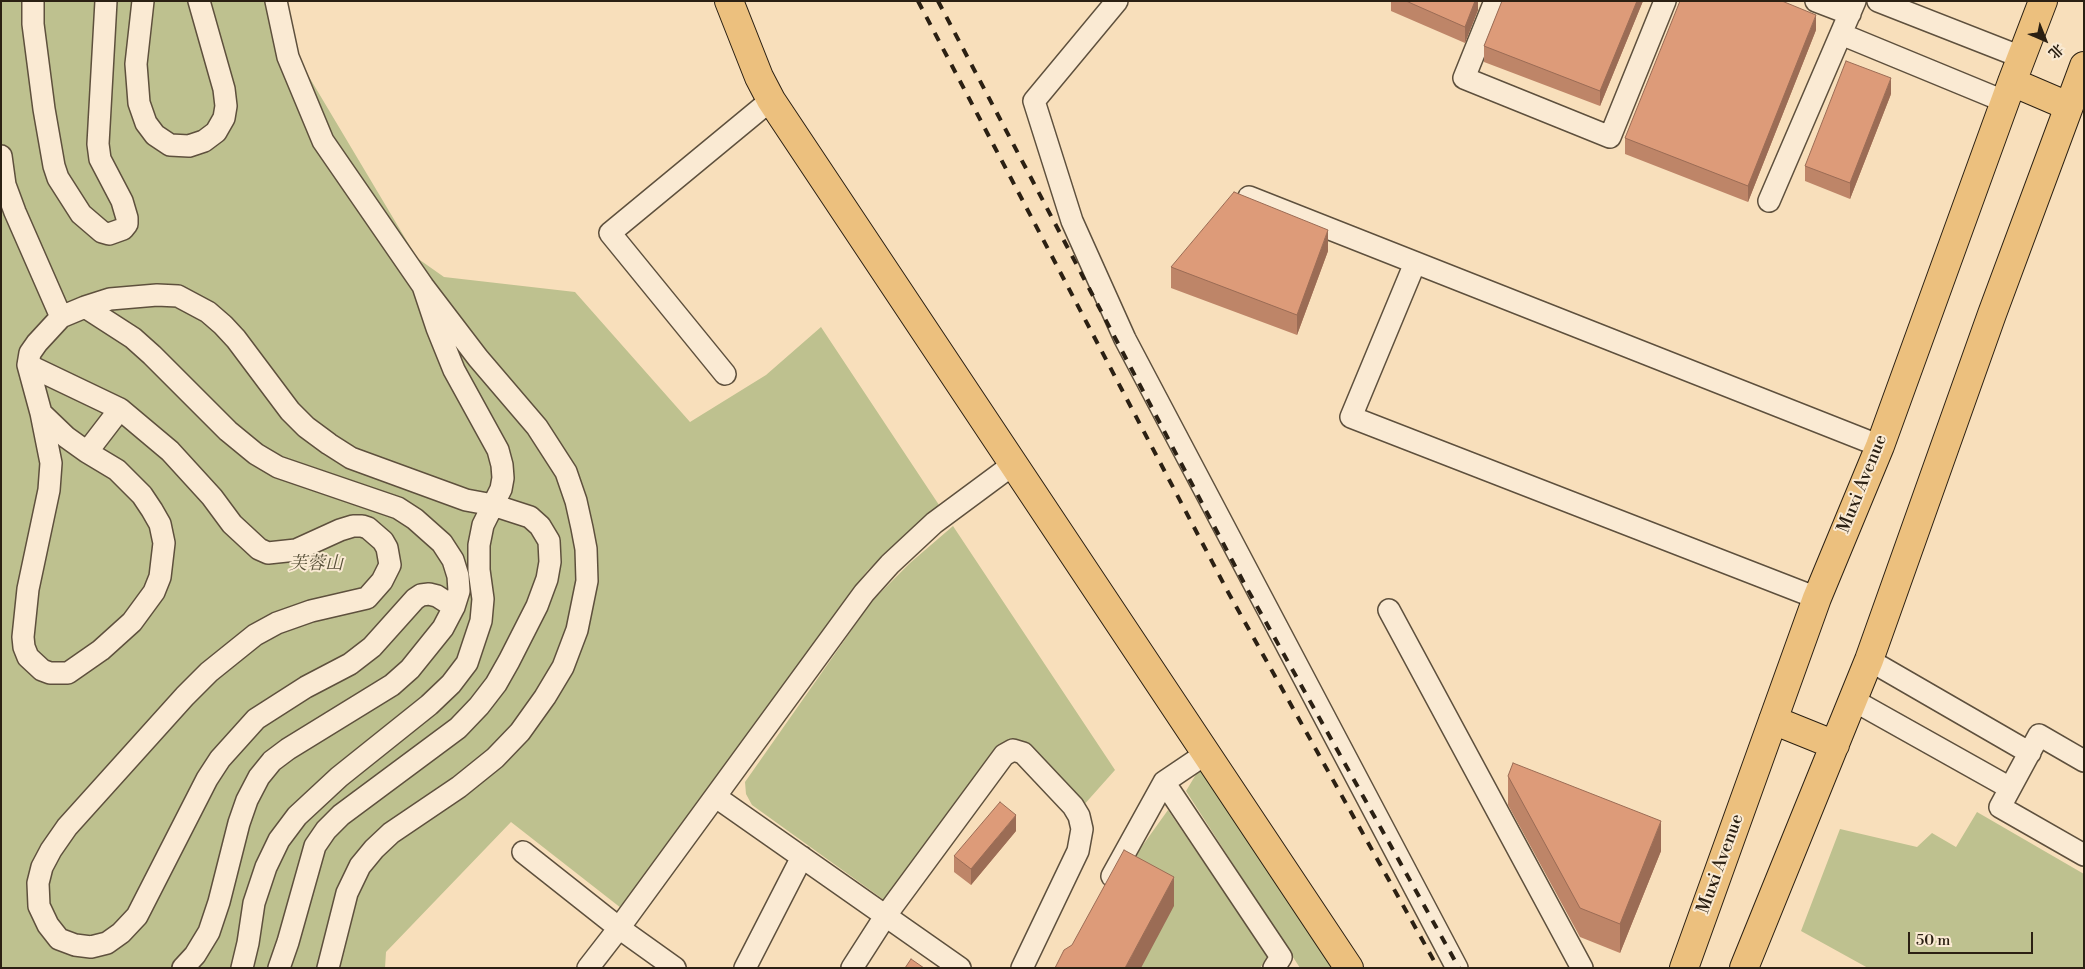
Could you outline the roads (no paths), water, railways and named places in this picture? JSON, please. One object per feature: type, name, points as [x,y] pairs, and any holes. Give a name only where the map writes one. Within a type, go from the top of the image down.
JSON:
[{"type":"main road","points":[[729,1],[759,77],[771,100],[1350,968]]},
{"type":"main road","name":"Muxi Avenue","points":[[1684,968],[1817,598],[1880,446],[2043,1]]},
{"type":"main road","points":[[1744,968],[1869,660],[2084,66]]},
{"type":"main road","points":[[2009,92],[2068,106]]},
{"type":"main road","points":[[1773,720],[1835,745]]},
{"type":"street","points":[[33,1],[33,24],[44,110],[56,172],[81,214],[102,232],[109,234],[123,229],[127,224],[127,218],[122,201],[100,159],[98,144],[106,1]]},
{"type":"street","points":[[143,1],[136,64],[139,103],[146,123],[155,135],[170,145],[189,146],[204,140],[216,132],[224,118],[226,106],[224,89],[199,1]]},
{"type":"street","points":[[276,1],[288,57],[323,141],[424,286],[478,358],[537,427],[566,472],[576,501],[586,549],[587,581],[577,630],[563,667],[545,697],[520,732],[496,758],[459,787],[391,833],[374,848],[360,866],[347,893],[328,968]]},
{"type":"street","points":[[1117,1],[1034,101],[1072,221],[1125,339],[1457,968]]},
{"type":"street","points":[[1495,1],[1464,78],[1610,137],[1665,1]]},
{"type":"street","points":[[1769,201],[1853,8],[1816,1]]},
{"type":"street","points":[[1878,1],[2021,57]]},
{"type":"street","points":[[1841,34],[2009,92]]},
{"type":"street","points":[[725,374],[610,233],[771,100]]},
{"type":"street","points":[[1,156],[6,185],[15,212],[61,317]]},
{"type":"street","points":[[1249,197],[1880,446]]},
{"type":"street","points":[[1415,263],[1351,417],[1817,598]]},
{"type":"street","points":[[242,968],[254,903],[266,867],[279,840],[297,816],[339,777],[429,706],[451,684],[467,663],[481,621],[483,599],[479,570],[479,545],[483,525],[501,489],[503,478],[502,465],[498,450],[454,370],[437,328],[424,286]]},
{"type":"street","points":[[41,413],[66,437],[117,470],[142,495],[160,524],[164,543],[160,578],[154,592],[132,622],[101,650],[68,673],[50,673],[35,665],[28,657],[23,637],[28,589],[50,490],[51,463],[41,413],[28,365],[30,353],[61,317],[110,299],[157,294],[178,296],[208,312],[236,339],[290,411],[329,444],[351,458],[466,500],[493,505],[530,517],[540,526],[548,540],[550,562],[547,579],[538,606],[496,684],[479,706],[458,728],[435,747],[370,792],[341,815],[326,830],[315,846],[279,968]]},
{"type":"street","points":[[85,307],[132,338],[152,355],[228,431],[256,454],[278,467],[398,508],[415,519],[442,543],[453,560],[458,576],[460,591],[454,608],[443,628],[430,646],[392,685],[288,748],[272,761],[259,777],[247,800],[239,823],[208,932],[195,955],[183,968]]},
{"type":"street","points":[[28,365],[120,409],[170,451],[212,496],[232,524],[259,549],[268,553],[296,550],[340,530],[353,526],[362,526],[368,528],[383,541],[387,548],[390,565],[385,577],[367,598],[361,601],[311,611],[278,623],[255,635],[208,672],[67,827],[42,867],[38,883],[39,906],[48,925],[60,939],[75,945],[91,947],[107,943],[121,933],[137,916],[207,779],[220,759],[256,719],[306,687],[350,664],[372,647],[414,599],[421,595],[437,596],[454,608]]},
{"type":"street","points":[[87,452],[120,409]]},
{"type":"street","points":[[588,968],[620,928],[864,592],[890,564],[934,523],[1014,463]]},
{"type":"street","points":[[1389,610],[1582,968]]},
{"type":"street","points":[[1869,660],[2030,753]]},
{"type":"street","points":[[1853,700],[2010,788]]},
{"type":"street","points":[[2084,761],[2039,735],[2000,807],[2084,855]]},
{"type":"street","points":[[852,968],[886,915],[1004,755],[1008,752],[1018,751],[1023,753],[1073,806],[1080,816],[1082,829],[1078,851],[1022,968]]},
{"type":"street","points":[[1103,892],[1164,782],[1207,753]]},
{"type":"street","points":[[1164,782],[1281,957],[1274,968]]},
{"type":"street","points":[[716,797],[960,968]]},
{"type":"street","points":[[523,852],[620,928],[675,968]]},
{"type":"street","points":[[745,968],[802,857]]},
{"type":"railway","points":[[918,1],[1228,592],[1438,968]]},
{"type":"railway","points":[[938,1],[1244,583],[1459,968]]},
{"type":"park label","name":"芙蓉山","points":[[316,565]]}]
